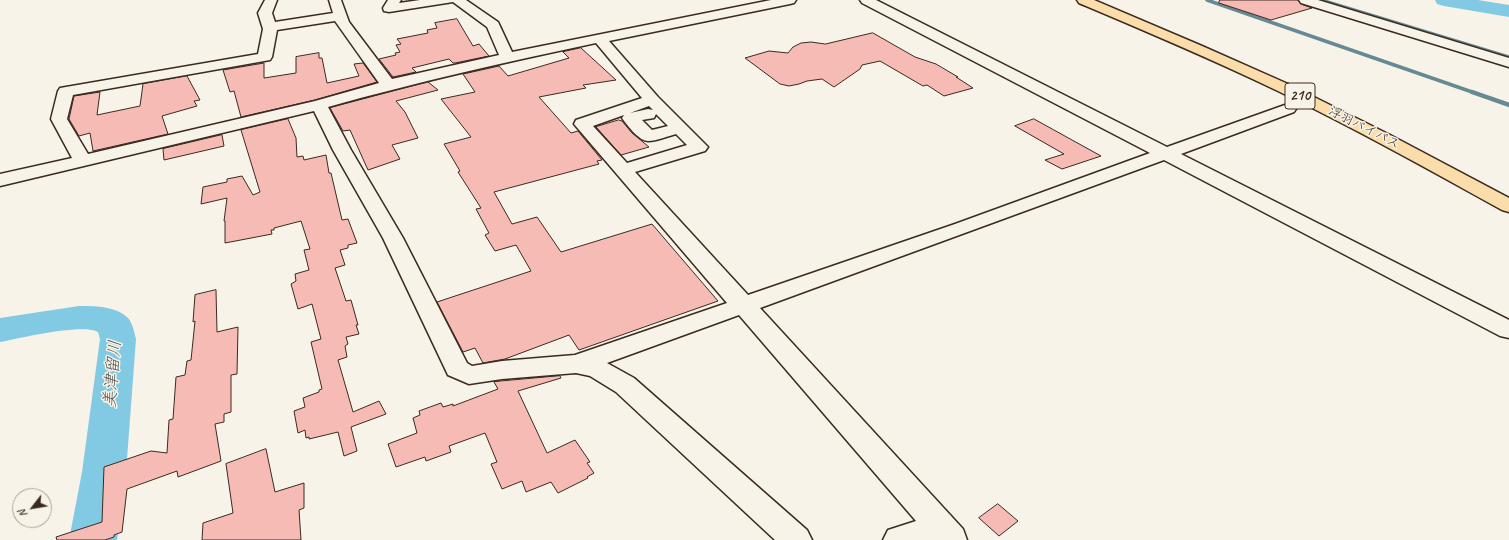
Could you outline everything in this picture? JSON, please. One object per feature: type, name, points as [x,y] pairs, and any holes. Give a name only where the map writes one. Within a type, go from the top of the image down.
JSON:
[{"type":"highway","name":"浮羽バイパス","points":[[1083,0],[1310,100],[1509,206]]},
{"type":"street","points":[[82,161],[59,118],[66,91],[265,56],[269,27],[265,13],[271,0]]},
{"type":"street","points":[[335,0],[342,22],[388,85]]},
{"type":"street","points":[[395,0],[389,8],[448,0]]},
{"type":"street","points":[[458,0],[493,25],[507,57]]},
{"type":"street","points":[[0,180],[319,105],[388,85],[507,57],[790,0]]},
{"type":"street","points":[[866,0],[1509,330]]},
{"type":"street","points":[[1305,0],[1509,63]]},
{"type":"street","points":[[269,27],[340,16]]},
{"type":"street","points":[[599,38],[646,106],[672,130],[699,148],[619,166]]},
{"type":"street","points":[[319,105],[342,150],[393,238],[457,369],[469,375],[502,370],[576,364],[954,231],[1288,109]]},
{"type":"street","points":[[646,106],[630,118],[648,136],[672,130]]},
{"type":"street","points":[[646,106],[582,124],[950,537]]},
{"type":"street","points":[[576,364],[598,369],[624,385],[796,540]]},
{"type":"street","points":[[899,540],[927,531],[950,537]]},
{"type":"building","points":[[1220,0],[1298,0],[1301,4],[1312,8],[1271,20],[1219,3]]},
{"type":"building","points":[[457,19],[473,46],[479,44],[489,56],[455,63],[449,59],[412,68],[416,72],[393,77],[379,59],[396,55],[395,53],[400,52],[396,45],[401,44],[397,39],[428,33],[427,30],[437,28],[435,23]]},
{"type":"building","points":[[873,33],[915,57],[936,64],[973,88],[944,96],[927,85],[923,86],[880,61],[862,65],[860,69],[834,87],[822,79],[789,86],[780,84],[745,58],[769,51],[788,53],[793,47],[801,43],[811,42],[825,44]]},
{"type":"building","points":[[581,48],[616,80],[583,85],[586,88],[539,97],[571,133],[578,131],[602,160],[597,161],[599,164],[494,192],[512,224],[537,217],[561,252],[652,224],[718,301],[579,350],[569,335],[505,359],[483,363],[475,348],[463,352],[437,302],[531,271],[516,245],[495,251],[485,235],[489,233],[476,209],[481,208],[458,172],[460,171],[444,144],[471,137],[441,99],[475,92],[463,74],[499,66],[508,76],[569,58],[563,52]]},
{"type":"building","points":[[319,53],[319,58],[322,58],[327,83],[359,76],[354,64],[363,63],[377,82],[315,100],[241,117],[234,91],[230,92],[223,70],[264,63],[264,78],[296,73],[296,57]]},
{"type":"building","points":[[187,76],[200,100],[194,101],[197,106],[162,116],[168,134],[93,151],[90,133],[79,136],[69,119],[74,96],[100,92],[97,115],[140,106],[143,84]]},
{"type":"building","points":[[428,82],[438,90],[396,101],[405,112],[418,138],[392,145],[400,159],[368,170],[350,130],[343,131],[330,108]]},
{"type":"building","points":[[288,119],[296,138],[297,157],[303,156],[304,160],[326,155],[329,173],[331,173],[342,220],[348,219],[357,243],[348,245],[348,248],[340,250],[345,265],[335,268],[346,301],[351,300],[358,325],[356,325],[359,334],[346,337],[348,344],[345,346],[347,357],[338,360],[353,412],[379,401],[386,414],[351,427],[357,451],[344,456],[338,432],[309,439],[309,437],[306,438],[305,430],[298,433],[294,411],[305,407],[303,398],[319,392],[319,390],[322,389],[311,342],[321,339],[312,304],[298,309],[291,284],[296,281],[295,274],[309,270],[304,250],[310,249],[301,221],[274,228],[274,230],[271,230],[272,234],[225,243],[224,221],[227,198],[201,204],[203,187],[227,182],[227,179],[242,176],[253,195],[260,192],[241,130]]},
{"type":"building","points":[[1034,119],[1101,156],[1062,169],[1045,160],[1064,154],[1015,126]]},
{"type":"building","points":[[619,120],[622,121],[632,133],[649,147],[621,155],[596,127]]},
{"type":"building","points":[[222,135],[224,146],[164,160],[163,149]]},
{"type":"building","points":[[216,290],[217,332],[238,327],[237,374],[231,375],[231,412],[224,414],[224,422],[215,424],[221,461],[178,477],[177,471],[127,489],[122,532],[114,535],[114,537],[105,540],[57,540],[56,537],[102,522],[104,467],[151,451],[167,453],[169,420],[173,419],[176,377],[185,375],[187,361],[191,360],[195,321],[193,322],[195,295]]},
{"type":"building","points":[[560,376],[561,378],[518,391],[547,453],[575,440],[590,462],[587,463],[594,473],[587,477],[588,478],[558,493],[551,482],[526,492],[522,481],[502,489],[491,464],[497,462],[485,433],[449,446],[451,452],[426,461],[425,457],[396,467],[388,444],[417,433],[413,418],[420,415],[419,411],[441,403],[443,407],[453,404],[453,406],[498,389],[494,382]]},
{"type":"building","points":[[266,449],[275,492],[304,483],[304,508],[299,510],[301,540],[202,540],[203,523],[233,513],[226,464]]},
{"type":"building","points":[[998,504],[1018,521],[999,536],[979,518]]},
{"type":"waterway","points":[[1207,0],[1475,93]]},
{"type":"waterway","points":[[1321,0],[1509,57]]},
{"type":"waterway","points":[[1444,0],[1509,11]]},
{"type":"waterway","points":[[1472,92],[1509,105]]},
{"type":"waterway","name":"美津留川","points":[[0,330],[79,317],[101,318],[115,326],[118,339],[104,472],[93,540]]}]
